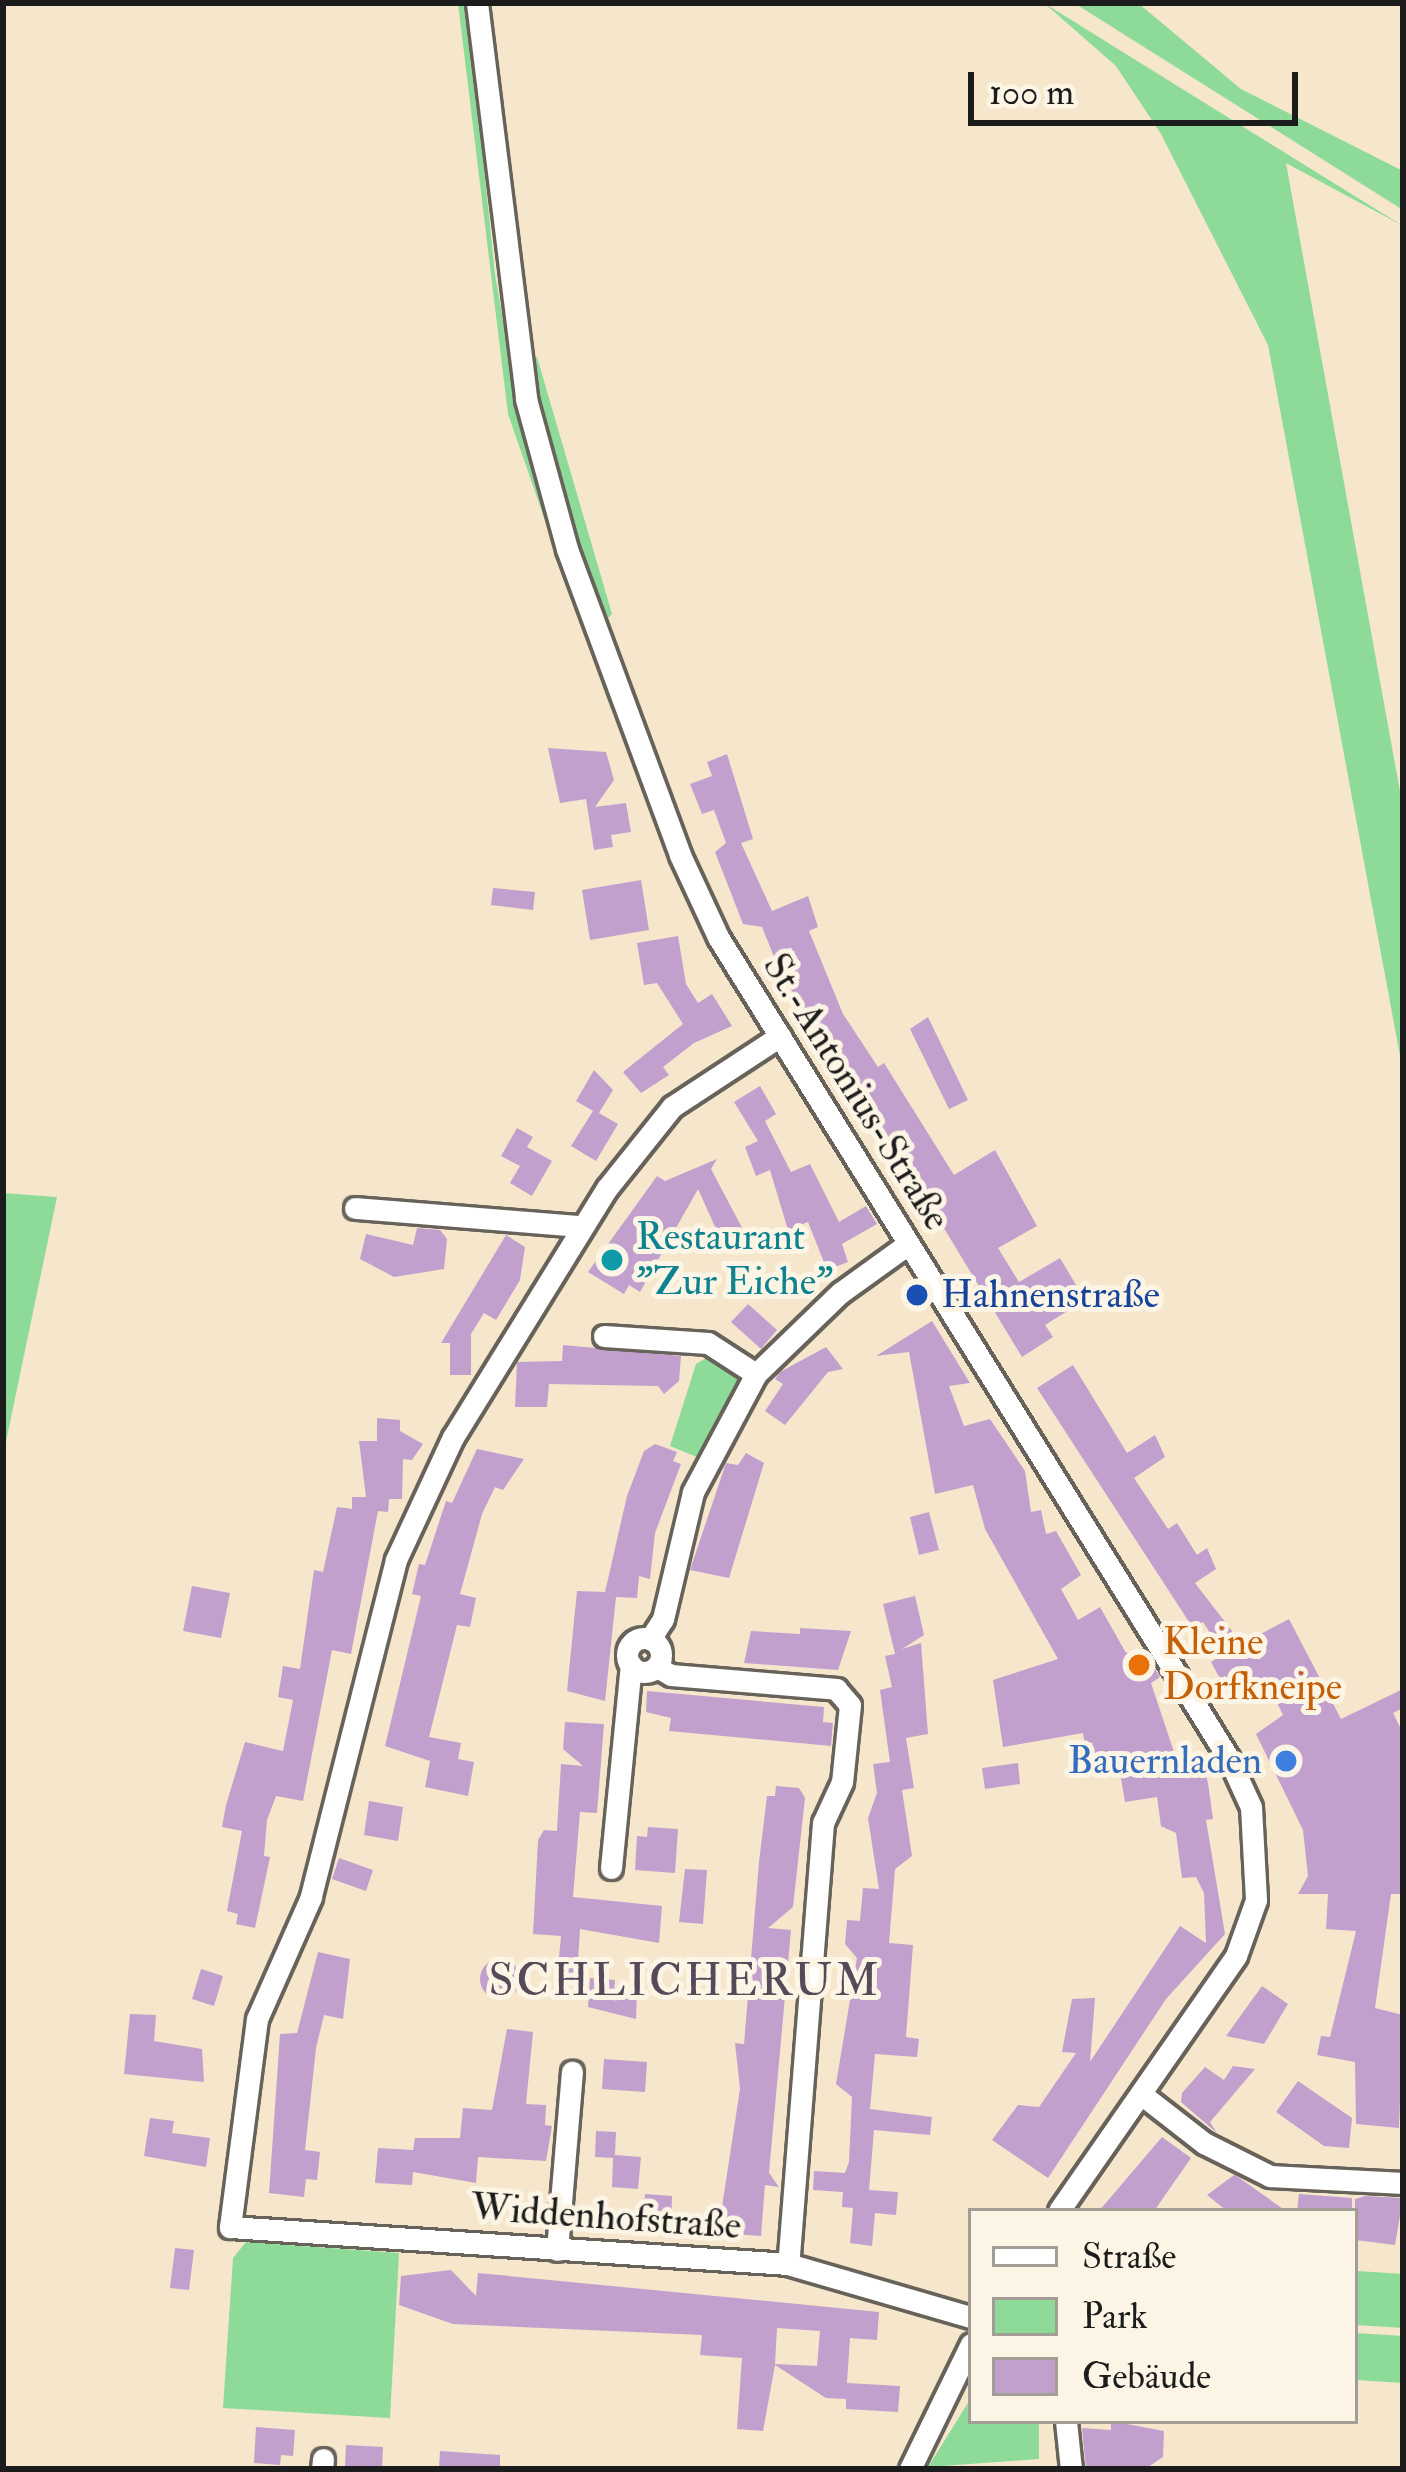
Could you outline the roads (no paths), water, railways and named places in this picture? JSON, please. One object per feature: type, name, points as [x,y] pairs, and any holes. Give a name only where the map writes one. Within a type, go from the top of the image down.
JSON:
[{"type":"street","name":"St.-Antonius-Straße","points":[[477,3],[518,360],[556,513],[611,674],[693,885],[780,1036],[1229,1759],[1251,1807],[1259,1866],[1245,1936],[1061,2208]]},
{"type":"street","points":[[355,1208],[579,1226],[673,1107],[780,1036]]},
{"type":"street","name":"Widdenhofstraße","points":[[579,1226],[454,1437],[396,1560],[310,1897],[256,2020],[230,2227],[788,2264],[968,2316]]},
{"type":"street","points":[[611,1868],[631,1644],[650,1639],[663,1619],[693,1492],[756,1374],[840,1293],[908,1244]]},
{"type":"street","points":[[604,1336],[709,1343],[756,1374]]},
{"type":"street","points":[[650,1639],[661,1649],[657,1666]]},
{"type":"street","points":[[631,1665],[657,1666],[671,1675],[836,1689],[850,1705],[842,1782],[823,1822],[788,2264]]},
{"type":"street","points":[[557,2250],[572,2072]]},
{"type":"street","points":[[1141,2094],[1262,2174],[1403,2183]]},
{"type":"street","points":[[910,2469],[968,2350]]},
{"type":"street","points":[[1066,2424],[1071,2469]]},
{"type":"place","name":"Restaurant \"Zur Eiche\"","points":[[612,1260]]},
{"type":"place","name":"Hahnenstraße","points":[[917,1295]]},
{"type":"place","name":"Kleine Dorfkneipe","points":[[1139,1665]]},
{"type":"place","name":"Bauernladen","points":[[1286,1761]]},
{"type":"district","name":"SCHLICHERUM","points":[[685,1982]]}]
